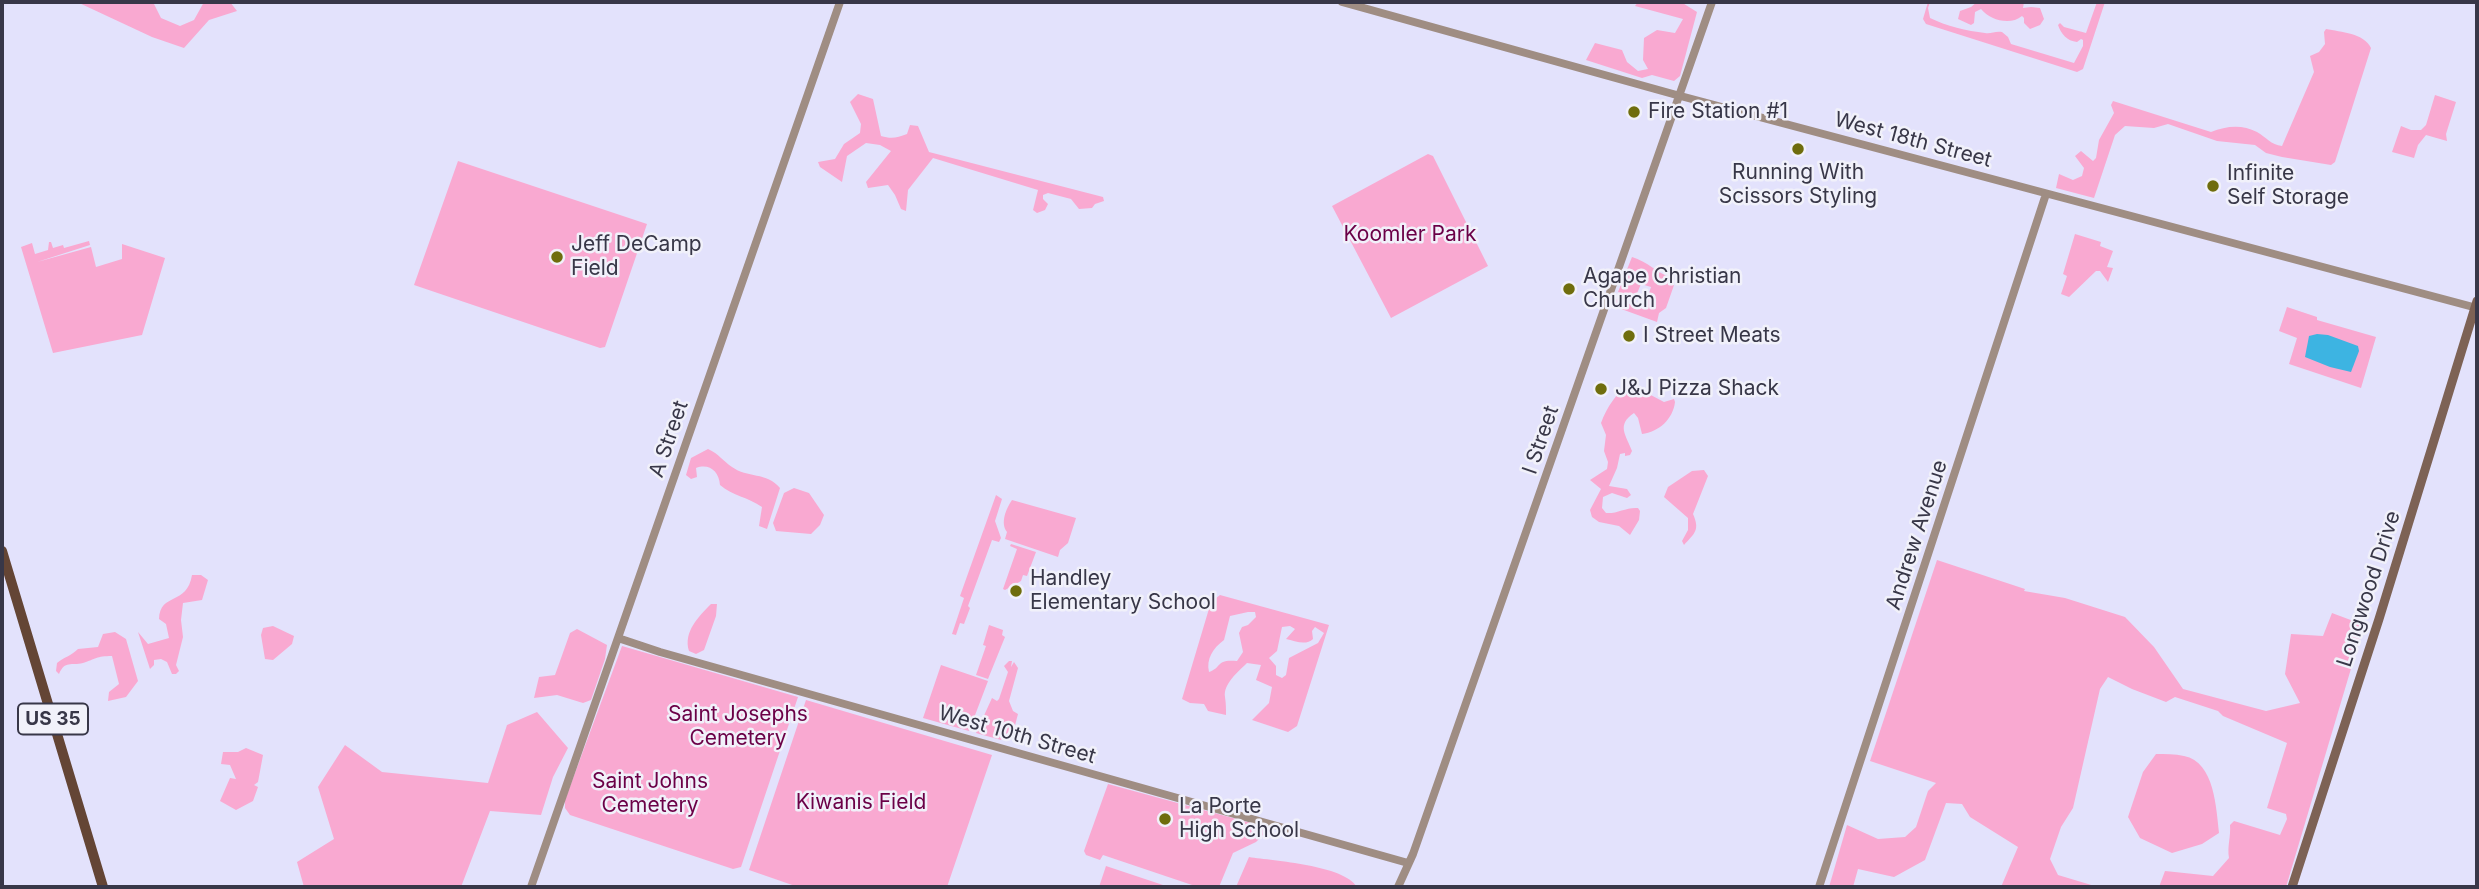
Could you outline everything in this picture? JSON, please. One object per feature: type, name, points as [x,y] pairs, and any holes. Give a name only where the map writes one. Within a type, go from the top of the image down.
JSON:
[{"type":"main road","name":"Longwood Drive","points":[[2292,887],[2477,306]]},
{"type":"main road","name":"US 35","points":[[2,551],[103,887]]},
{"type":"street","name":"A Street","points":[[531,887],[840,2]]},
{"type":"street","name":"West 18th Street","points":[[1342,2],[1680,96],[2477,306]]},
{"type":"street","name":"I Street","points":[[1398,887],[1530,526],[1712,2]]},
{"type":"street","name":"Andrew Avenue","points":[[1819,887],[2046,194]]},
{"type":"street","name":"West 10th Street","points":[[618,638],[1408,863]]},
{"type":"green space","points":[[77,2],[153,2],[161,18],[180,26],[194,20],[204,2],[230,2],[237,11],[209,20],[184,48],[152,37]]},
{"type":"green space","points":[[1638,2],[1681,2],[1697,12],[1680,76],[1674,81],[1652,75],[1642,78],[1586,60],[1595,43],[1622,50],[1627,62],[1638,71],[1648,69],[1643,60],[1644,38],[1657,30],[1675,33],[1683,19],[1635,6]]},
{"type":"green space","points":[[1928,2],[1930,18],[1936,21],[1971,31],[2002,32],[2011,44],[2074,63],[2083,46],[2083,40],[2077,42],[2067,39],[2058,25],[2060,23],[2064,27],[2086,33],[2097,2],[2105,2],[2083,69],[2077,72],[1926,24],[1923,19]]},
{"type":"green space","points":[[1977,2],[2024,2],[2023,8],[2040,8],[2044,19],[2040,25],[2030,29],[2022,16],[2012,21],[2000,20],[1981,9],[1975,12],[1974,23],[1971,25],[1958,19],[1960,11]]},
{"type":"green space","points":[[2326,29],[2358,36],[2371,48],[2335,162],[2331,165],[2266,153],[2255,145],[2217,141],[2168,124],[2154,128],[2125,126],[2115,135],[2094,198],[2056,188],[2059,174],[2073,180],[2082,176],[2084,168],[2075,156],[2081,151],[2093,161],[2096,158],[2099,140],[2114,113],[2111,105],[2113,101],[2211,132],[2228,127],[2246,128],[2282,146],[2314,72],[2310,56],[2319,52],[2325,44]]},
{"type":"green space","points":[[858,94],[873,99],[881,136],[900,136],[907,134],[910,125],[918,126],[929,152],[1103,197],[1104,201],[1092,208],[1079,209],[1071,199],[1048,193],[1043,195],[1048,204],[1045,210],[1037,213],[1033,210],[1038,190],[933,158],[908,190],[906,211],[901,209],[888,185],[868,188],[866,182],[891,151],[880,145],[866,143],[847,156],[842,182],[820,167],[818,162],[835,159],[844,144],[860,133],[861,124],[850,102]]},
{"type":"green space","points":[[2435,95],[2456,102],[2446,134],[2447,141],[2426,135],[2418,145],[2414,158],[2392,152],[2401,126],[2421,130],[2426,125]]},
{"type":"green space","name":"Koomler Park","points":[[1428,154],[1433,156],[1488,266],[1391,318],[1332,206]]},
{"type":"green space","points":[[458,161],[647,224],[605,347],[600,348],[414,285]]},
{"type":"green space","points":[[2075,234],[2101,242],[2100,246],[2113,251],[2107,267],[2113,268],[2108,282],[2100,271],[2096,271],[2069,297],[2061,294],[2067,276],[2063,274]]},
{"type":"green space","points":[[89,241],[90,245],[37,262],[91,247],[96,267],[122,259],[122,244],[165,258],[142,335],[53,353],[21,247],[32,243],[35,254],[48,250],[49,242],[53,248],[63,245],[64,248]]},
{"type":"green space","points":[[1632,257],[1672,278],[1670,283],[1674,285],[1673,288],[1666,308],[1659,313],[1657,322],[1613,306],[1616,299],[1644,309],[1651,287],[1641,284],[1635,298],[1618,292]]},
{"type":"green space","points":[[2287,307],[2317,317],[2317,320],[2376,337],[2361,388],[2289,364],[2297,338],[2279,331]]},
{"type":"green space","points":[[1630,384],[1664,402],[1674,399],[1675,402],[1668,419],[1654,431],[1642,434],[1634,413],[1625,422],[1624,430],[1632,451],[1630,455],[1620,454],[1609,486],[1627,489],[1631,495],[1627,498],[1612,493],[1603,497],[1602,508],[1606,513],[1610,513],[1638,508],[1639,520],[1630,535],[1619,526],[1599,522],[1592,517],[1590,510],[1601,489],[1590,480],[1607,469],[1608,462],[1604,451],[1606,435],[1601,423],[1603,417],[1616,396]]},
{"type":"green space","points":[[708,449],[738,470],[769,480],[780,488],[767,529],[759,526],[762,507],[720,485],[718,476],[709,467],[696,468],[697,477],[691,479],[686,475],[691,458]]},
{"type":"green space","points":[[1704,470],[1708,476],[1693,514],[1695,531],[1684,545],[1682,541],[1688,530],[1688,518],[1664,497],[1668,487],[1692,471]]},
{"type":"green space","points":[[794,488],[809,493],[824,515],[820,525],[811,534],[776,531],[773,523],[784,493]]},
{"type":"green space","points":[[996,495],[1002,499],[995,521],[1001,538],[999,542],[992,540],[964,624],[960,623],[956,635],[952,634],[964,598],[960,596]]},
{"type":"green space","points":[[1012,500],[1076,518],[1068,543],[1060,550],[1058,557],[1005,539],[1005,516]]},
{"type":"green space","points":[[1011,544],[1036,552],[1027,576],[1023,575],[1021,581],[1005,590],[1003,589],[1017,549],[1010,546]]},
{"type":"green space","points":[[1937,560],[2025,589],[2024,591],[2065,598],[2125,617],[2154,647],[2183,689],[2266,711],[2300,703],[2285,674],[2291,634],[2323,636],[2332,613],[2364,625],[2286,887],[2159,887],[2165,871],[2213,876],[2229,858],[2230,825],[2234,821],[2280,835],[2287,819],[2286,814],[2267,808],[2287,743],[2223,716],[2218,711],[2175,697],[2166,702],[2108,677],[2100,689],[2073,808],[2061,827],[2050,859],[2058,875],[2098,887],[2001,887],[2018,847],[1970,817],[1962,804],[1946,803],[1925,860],[1894,877],[1858,869],[1853,887],[1829,887],[1847,825],[1878,839],[1905,837],[1916,827],[1928,791],[1936,783],[1870,761]]},
{"type":"green space","points":[[192,575],[201,575],[208,580],[202,600],[183,603],[183,637],[176,665],[179,671],[172,674],[167,662],[161,659],[154,660],[150,669],[138,632],[148,644],[169,638],[166,624],[159,619],[160,611],[169,601],[185,591]]},
{"type":"green space","points":[[1220,595],[1329,625],[1297,726],[1288,732],[1252,720],[1269,703],[1272,687],[1256,680],[1261,665],[1247,663],[1229,683],[1225,692],[1226,715],[1208,711],[1204,704],[1190,703],[1182,699],[1211,602]],"holes":[[[1255,612],[1256,617],[1242,627],[1239,633],[1243,652],[1237,661],[1222,662],[1209,672],[1210,658],[1224,640],[1230,616]],[[1290,626],[1295,629],[1286,639],[1297,642],[1304,643],[1313,639],[1312,631],[1315,627],[1324,633],[1318,643],[1289,658],[1286,675],[1282,678],[1276,675],[1276,666],[1269,658],[1277,651],[1282,627]]]},
{"type":"green space","points":[[711,604],[717,604],[716,616],[704,650],[696,654],[689,651],[688,637],[693,625]]},
{"type":"green space","points":[[989,625],[1003,630],[1002,635],[1005,637],[988,679],[976,675],[986,646],[983,645]]},
{"type":"green space","points":[[273,626],[294,636],[292,644],[273,660],[265,659],[261,635],[263,628]]},
{"type":"green space","points":[[577,629],[607,645],[591,700],[583,703],[557,695],[534,698],[539,677],[555,675],[570,633]]},
{"type":"green space","points":[[115,632],[126,639],[138,681],[126,697],[108,701],[109,692],[119,684],[112,656],[66,665],[59,674],[56,671],[57,663],[78,649],[98,647],[103,634]]},
{"type":"green space","points":[[622,646],[798,697],[741,867],[733,869],[570,815],[565,808],[565,800]]},
{"type":"green space","points":[[1012,661],[1011,667],[1014,662],[1018,668],[1009,701],[1013,711],[1018,714],[1014,729],[1001,740],[976,733],[992,698],[997,701],[999,699],[1008,672],[1004,666]]},
{"type":"green space","points":[[941,665],[988,681],[969,731],[923,718]]},
{"type":"green space","name":"Kiwanis Field","points":[[806,700],[992,755],[947,887],[798,887],[749,870]]},
{"type":"green space","points":[[537,712],[568,748],[553,777],[541,815],[490,811],[461,887],[304,887],[297,862],[334,839],[318,787],[345,745],[382,772],[488,783],[507,725]]},
{"type":"green space","points":[[246,748],[263,755],[258,782],[254,785],[258,787],[253,801],[236,810],[220,801],[230,778],[236,779],[230,765],[221,764],[223,752],[238,752]]},
{"type":"green space","points":[[2156,754],[2181,755],[2194,760],[2208,777],[2215,800],[2219,833],[2202,844],[2172,853],[2140,838],[2128,817],[2143,772]]},
{"type":"green space","points":[[1108,784],[1262,826],[1263,835],[1256,842],[1233,853],[1219,887],[1198,887],[1103,855],[1100,860],[1086,855],[1084,851]]},
{"type":"green space","points":[[1249,857],[1324,869],[1350,880],[1357,887],[1236,887]]},
{"type":"green space","points":[[1106,866],[1169,887],[1099,887]]},
{"type":"water","points":[[2328,335],[2358,346],[2359,351],[2351,372],[2305,357],[2309,336]]},
{"type":"place","name":"Fire Station #1","points":[[1634,112]]},
{"type":"place","name":"Running With Scissors Styling","points":[[1798,149]]},
{"type":"place","name":"Infinite Self Storage","points":[[2213,186]]},
{"type":"place","name":"Jeff DeCamp Field","points":[[557,257]]},
{"type":"place","name":"Agape Christian Church","points":[[1569,289]]},
{"type":"place","name":"I Street Meats","points":[[1629,336]]},
{"type":"place","name":"J&J Pizza Shack","points":[[1601,389]]},
{"type":"place","name":"Handley Elementary School","points":[[1016,591]]},
{"type":"place","name":"La Porte High School","points":[[1165,819]]},
{"type":"park label","name":"Saint Josephs Cemetery","points":[[738,727]]},
{"type":"park label","name":"Saint Johns Cemetery","points":[[650,794]]}]
